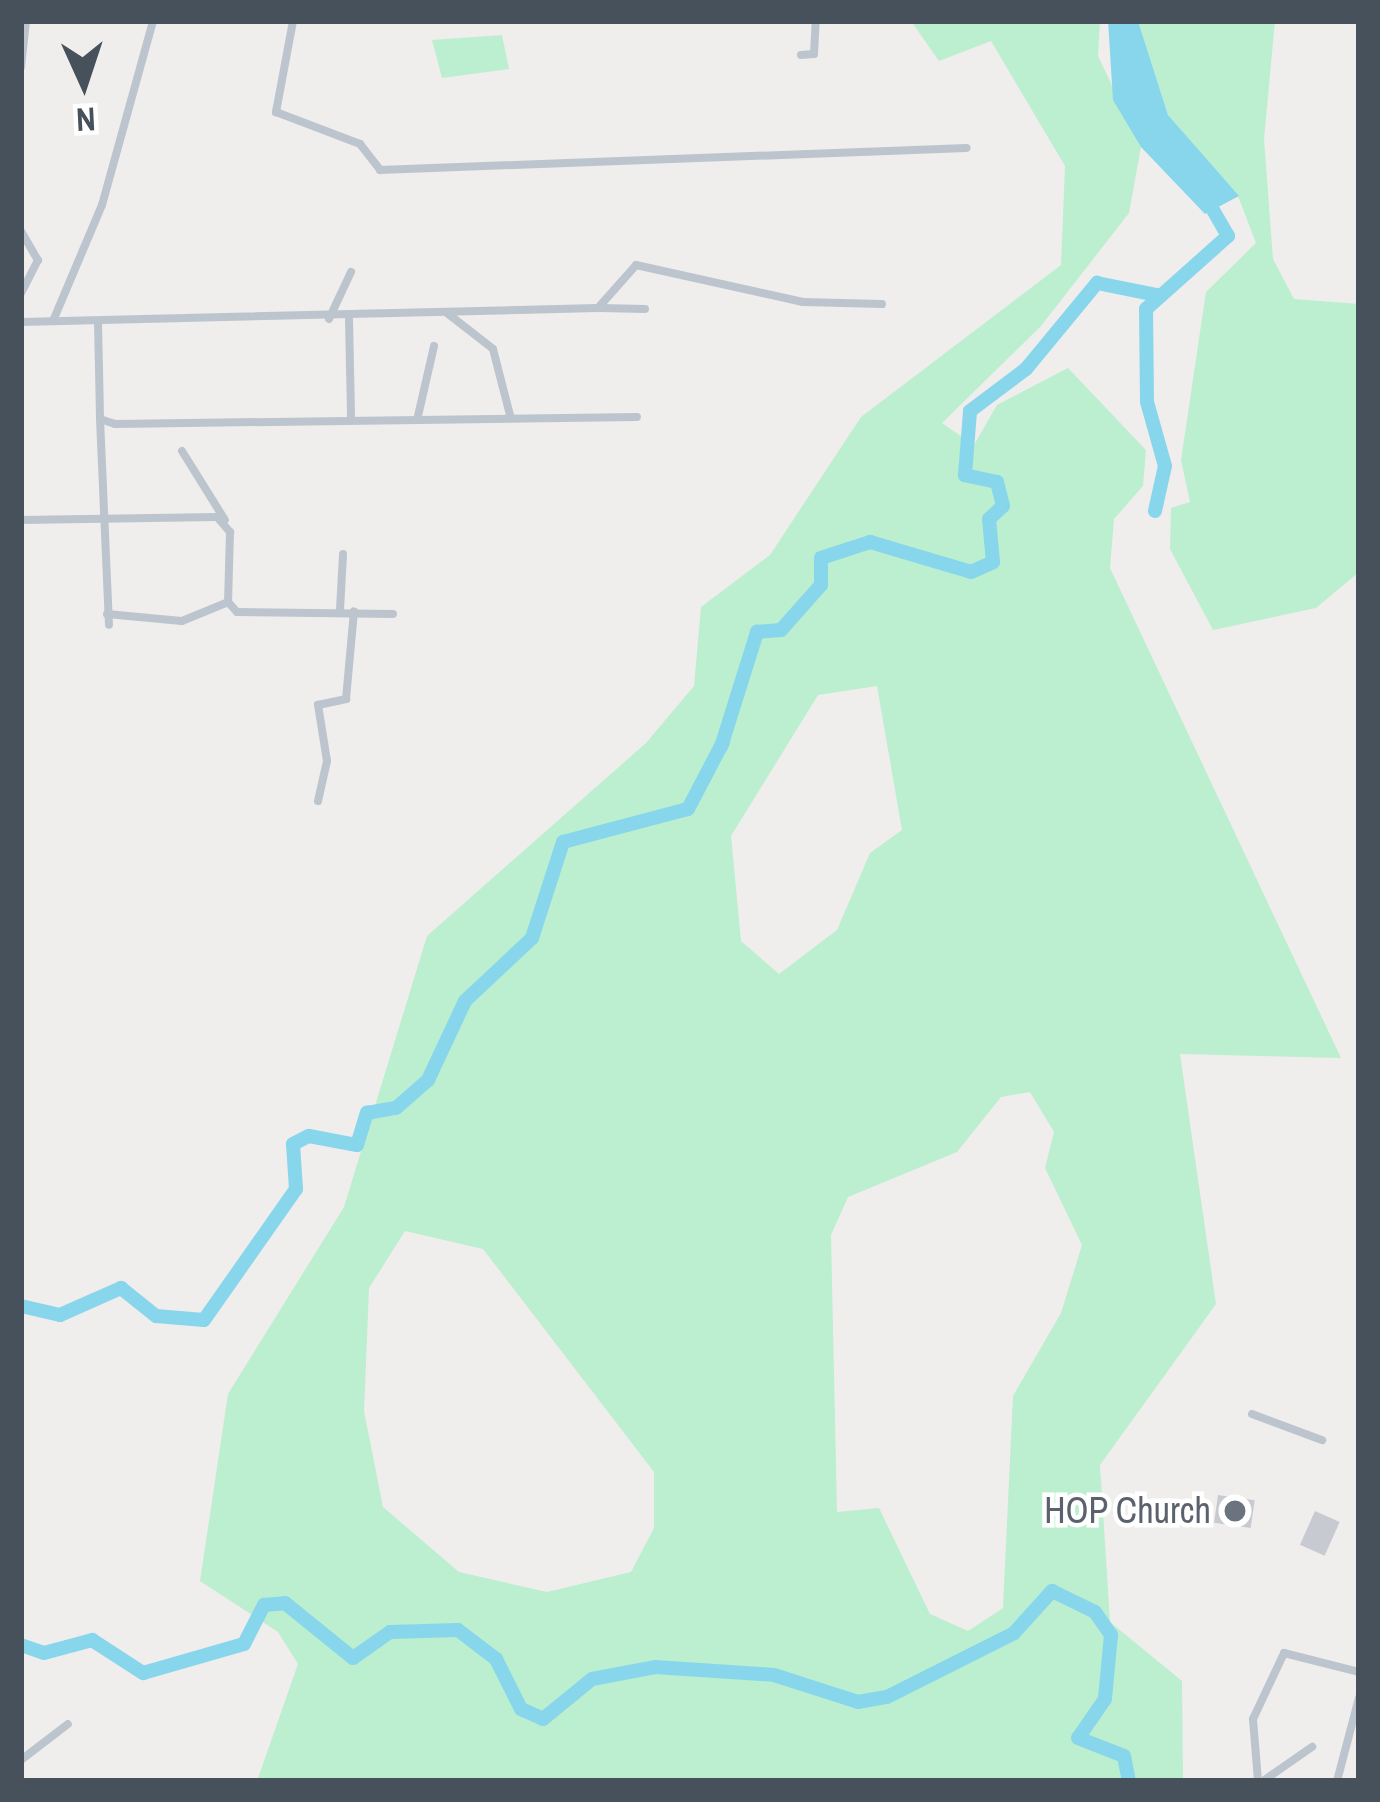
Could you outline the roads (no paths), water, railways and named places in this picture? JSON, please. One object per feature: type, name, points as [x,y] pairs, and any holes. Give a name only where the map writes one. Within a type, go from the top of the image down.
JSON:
[{"type":"street","points":[[21,67],[26,21]]},
{"type":"street","points":[[53,321],[103,205],[153,21]]},
{"type":"street","points":[[293,21],[276,112],[360,144],[380,170],[967,148]]},
{"type":"street","points":[[800,55],[814,54],[816,21]]},
{"type":"street","points":[[21,231],[38,260],[21,293]]},
{"type":"street","points":[[598,308],[636,266],[803,302],[882,304]]},
{"type":"street","points":[[328,320],[351,272]]},
{"type":"street","points":[[21,322],[328,320],[645,309]]},
{"type":"street","points":[[447,313],[493,349],[510,415]]},
{"type":"street","points":[[349,319],[351,418]]},
{"type":"street","points":[[98,322],[101,520],[108,620],[182,621],[228,602],[253,614],[340,610],[393,614]]},
{"type":"street","points":[[418,416],[434,346]]},
{"type":"street","points":[[100,419],[637,417]]},
{"type":"street","points":[[182,451],[225,520],[228,602]]},
{"type":"street","points":[[21,520],[225,520]]},
{"type":"street","points":[[340,610],[343,554]]},
{"type":"street","points":[[318,801],[327,761],[318,705],[346,699],[354,611]]},
{"type":"street","points":[[1252,1414],[1322,1440]]},
{"type":"street","points":[[1312,1747],[1260,1781],[1252,1719],[1284,1652],[1359,1672]]},
{"type":"street","points":[[1337,1781],[1359,1698]]},
{"type":"street","points":[[21,1760],[68,1724]]},
{"type":"water","points":[[1108,21],[1138,21],[1168,115],[1239,196],[1205,214],[1141,147],[1113,100]]},
{"type":"waterway","points":[[1155,511],[1165,466],[1147,402],[1146,309],[1228,236],[1205,196]]},
{"type":"waterway","points":[[721,747],[757,632],[781,630],[821,585],[821,558],[870,542],[971,572],[993,562],[989,519],[1003,506],[997,482],[965,475],[970,411],[1026,369],[1097,283],[1161,296]]},
{"type":"waterway","points":[[21,1306],[60,1315],[121,1288],[156,1316],[204,1320],[296,1189],[293,1144],[309,1136],[357,1145],[367,1113],[396,1108],[428,1080],[465,1001],[532,938],[563,842],[688,809],[723,742]]},
{"type":"waterway","points":[[21,1645],[44,1653],[92,1640],[143,1673],[244,1644],[264,1605],[285,1603],[353,1658],[390,1632],[458,1630],[496,1659],[521,1709],[543,1719],[592,1679],[655,1667],[774,1675],[858,1702],[887,1697],[1014,1633],[1052,1591],[1095,1612],[1111,1635],[1105,1699],[1078,1738],[1124,1756],[1129,1781]]},
{"type":"place","name":"HOP Church","points":[[1235,1511]]}]
